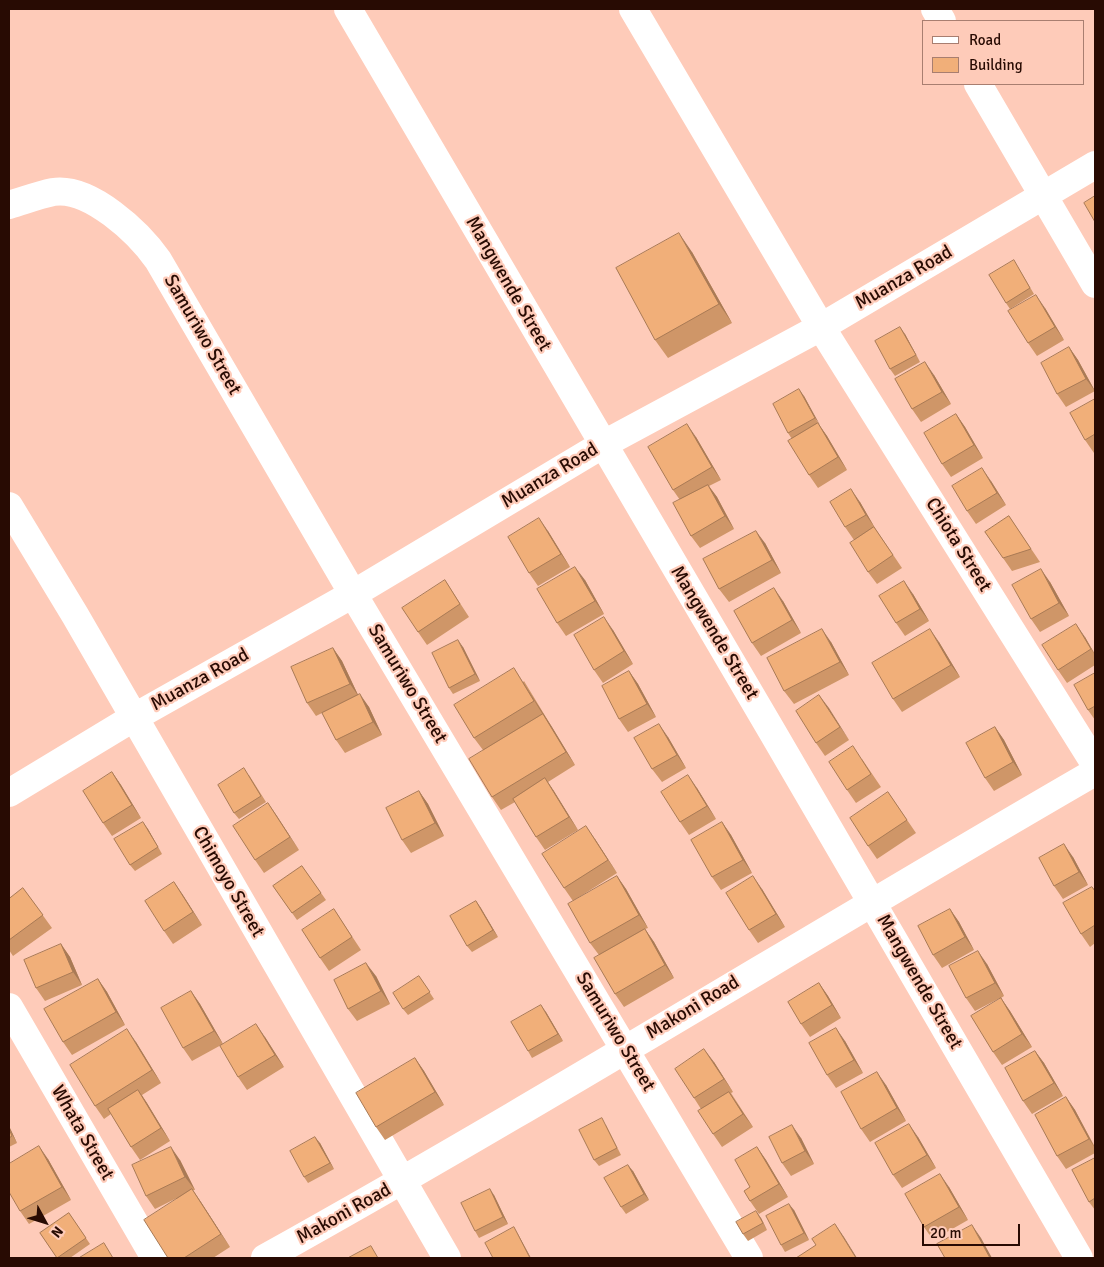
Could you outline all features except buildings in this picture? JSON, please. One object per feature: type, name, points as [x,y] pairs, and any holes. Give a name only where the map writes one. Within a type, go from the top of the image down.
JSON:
[{"type":"street","name":"Mangwende Street","points":[[348,9],[602,445],[872,901],[1079,1258]]},
{"type":"street","name":"Chiota Street","points":[[633,9],[821,327],[1095,764]]},
{"type":"street","points":[[934,9],[941,20]]},
{"type":"street","points":[[979,85],[1095,284]]},
{"type":"street","name":"Muanza Road","points":[[9,793],[133,718],[353,594],[602,445],[821,327],[1095,165]]},
{"type":"street","name":"Samuriwo Street","points":[[9,205],[54,192],[71,193],[84,197],[131,228],[148,245],[353,594],[749,1258]]},
{"type":"street","name":"Chimoyo Street","points":[[9,506],[75,615],[401,1182],[447,1258]]},
{"type":"street","name":"Makoni Road","points":[[265,1258],[401,1182],[872,901],[1095,772]]},
{"type":"street","name":"Whata Street","points":[[9,1007],[155,1258]]}]
